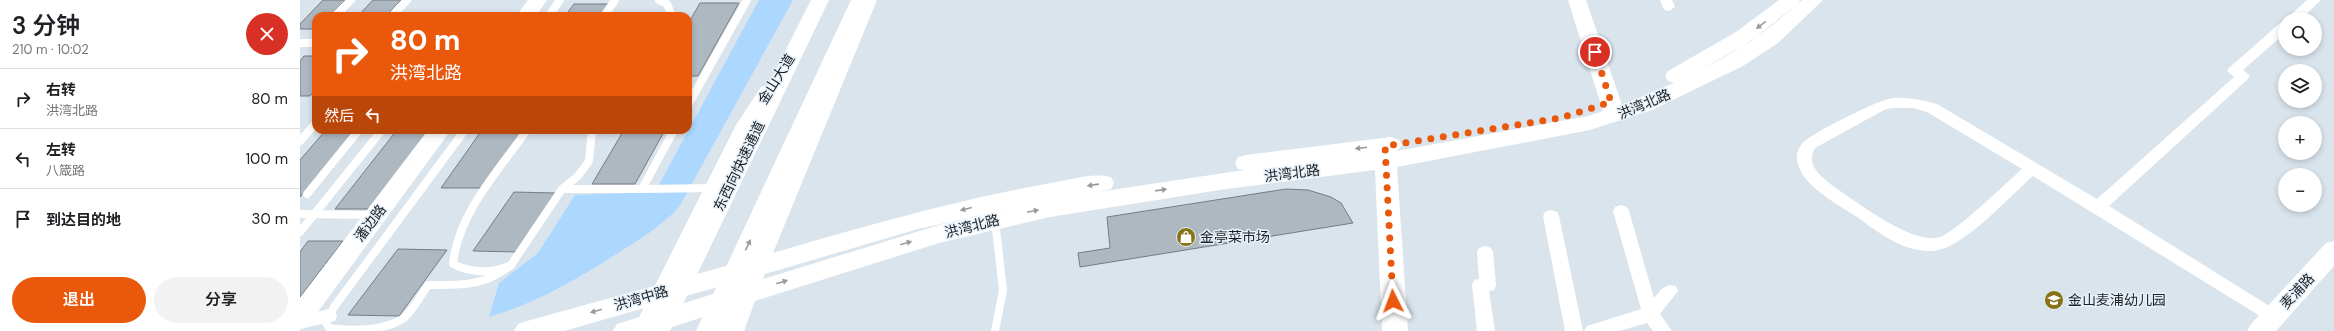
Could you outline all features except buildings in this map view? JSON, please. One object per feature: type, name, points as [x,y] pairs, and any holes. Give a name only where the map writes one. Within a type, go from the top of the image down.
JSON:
[{"type":"main road","points":[[529,12],[538,0]]},
{"type":"main road","name":"金山大道","points":[[644,329],[747,125],[813,20],[822,0]]},
{"type":"main road","name":"东西向快速通道","points":[[644,329],[822,0]]},
{"type":"main road","points":[[709,331],[860,0]]},
{"type":"main road","points":[[731,331],[755,267],[868,0]]},
{"type":"main road","points":[[1577,0],[1613,109]]},
{"type":"main road","name":"洪湾北路","points":[[755,267],[857,236],[994,211],[1090,200],[1385,153],[1565,129],[1613,109],[1722,51],[1758,27],[1791,0]]},
{"type":"main road","name":"洪湾北路","points":[[1613,109],[1645,105],[1736,61],[1772,38],[1814,0]]},
{"type":"main road","name":"潘边路","points":[[300,317],[437,134]]},
{"type":"main road","points":[[1385,153],[1395,331]]},
{"type":"main road","name":"洪湾北路","points":[[644,329],[994,211]]},
{"type":"main road","name":"麦浦路","points":[[2267,324],[2334,250]]},
{"type":"main road","name":"洪湾中路","points":[[527,331],[664,291],[755,267]]},
{"type":"street","points":[[2301,12],[2314,0]]},
{"type":"street","points":[[2098,208],[2243,76],[2234,71],[2278,32]]},
{"type":"street","points":[[2032,168],[1953,238],[1942,244],[1930,246],[1902,238],[1825,188],[1807,170],[1803,161],[1803,154],[1810,144],[1880,106],[1892,103],[1913,103],[1932,108],[2032,168],[2098,208],[2267,324]]},
{"type":"street","points":[[1621,211],[1650,313],[1663,331]]},
{"type":"street","points":[[1551,216],[1574,331]]},
{"type":"street","points":[[1485,252],[1488,285],[1480,285],[1486,331]]},
{"type":"street","points":[[1601,330],[1631,321],[1650,313],[1670,291]]},
{"type":"street","points":[[300,322],[329,316]]},
{"type":"lane","points":[[339,12],[350,0]]},
{"type":"lane","points":[[396,12],[407,0]]},
{"type":"lane","points":[[552,12],[560,0]]},
{"type":"lane","points":[[607,12],[615,0]]},
{"type":"lane","points":[[659,0],[667,4],[670,12]]},
{"type":"lane","points":[[667,4],[675,0]]},
{"type":"lane","points":[[692,98],[747,0]]},
{"type":"lane","points":[[300,43],[312,43]]},
{"type":"lane","points":[[300,141],[312,128]]},
{"type":"lane","points":[[306,194],[357,134]]},
{"type":"lane","points":[[300,232],[379,134]]},
{"type":"lane","points":[[462,134],[329,316],[326,323],[329,328],[337,330],[386,327],[404,318],[428,285],[469,285],[485,282],[498,277],[511,265],[562,189],[578,178],[589,162],[592,155],[592,134]]},
{"type":"lane","points":[[511,265],[495,272],[465,270],[453,264],[453,250],[469,214],[523,134]]},
{"type":"lane","points":[[642,189],[672,134]]},
{"type":"lane","points":[[562,189],[714,188]]},
{"type":"lane","points":[[994,211],[1003,290],[995,331]]},
{"type":"lane","points":[[300,214],[375,215]]},
{"type":"shaded area","points":[[759,0],[793,0],[679,207],[665,221],[649,233],[585,274],[539,298],[489,317],[499,283],[538,253],[575,195],[655,192],[686,134],[692,134],[692,124]]},
{"type":"place","name":"金亭菜市场","points":[[1186,237]]},
{"type":"place","name":"金山麦浦幼儿园","points":[[2054,300]]},
{"type":"route","points":[[1393,301],[1385,146],[1560,118],[1611,102],[1595,52]]}]
